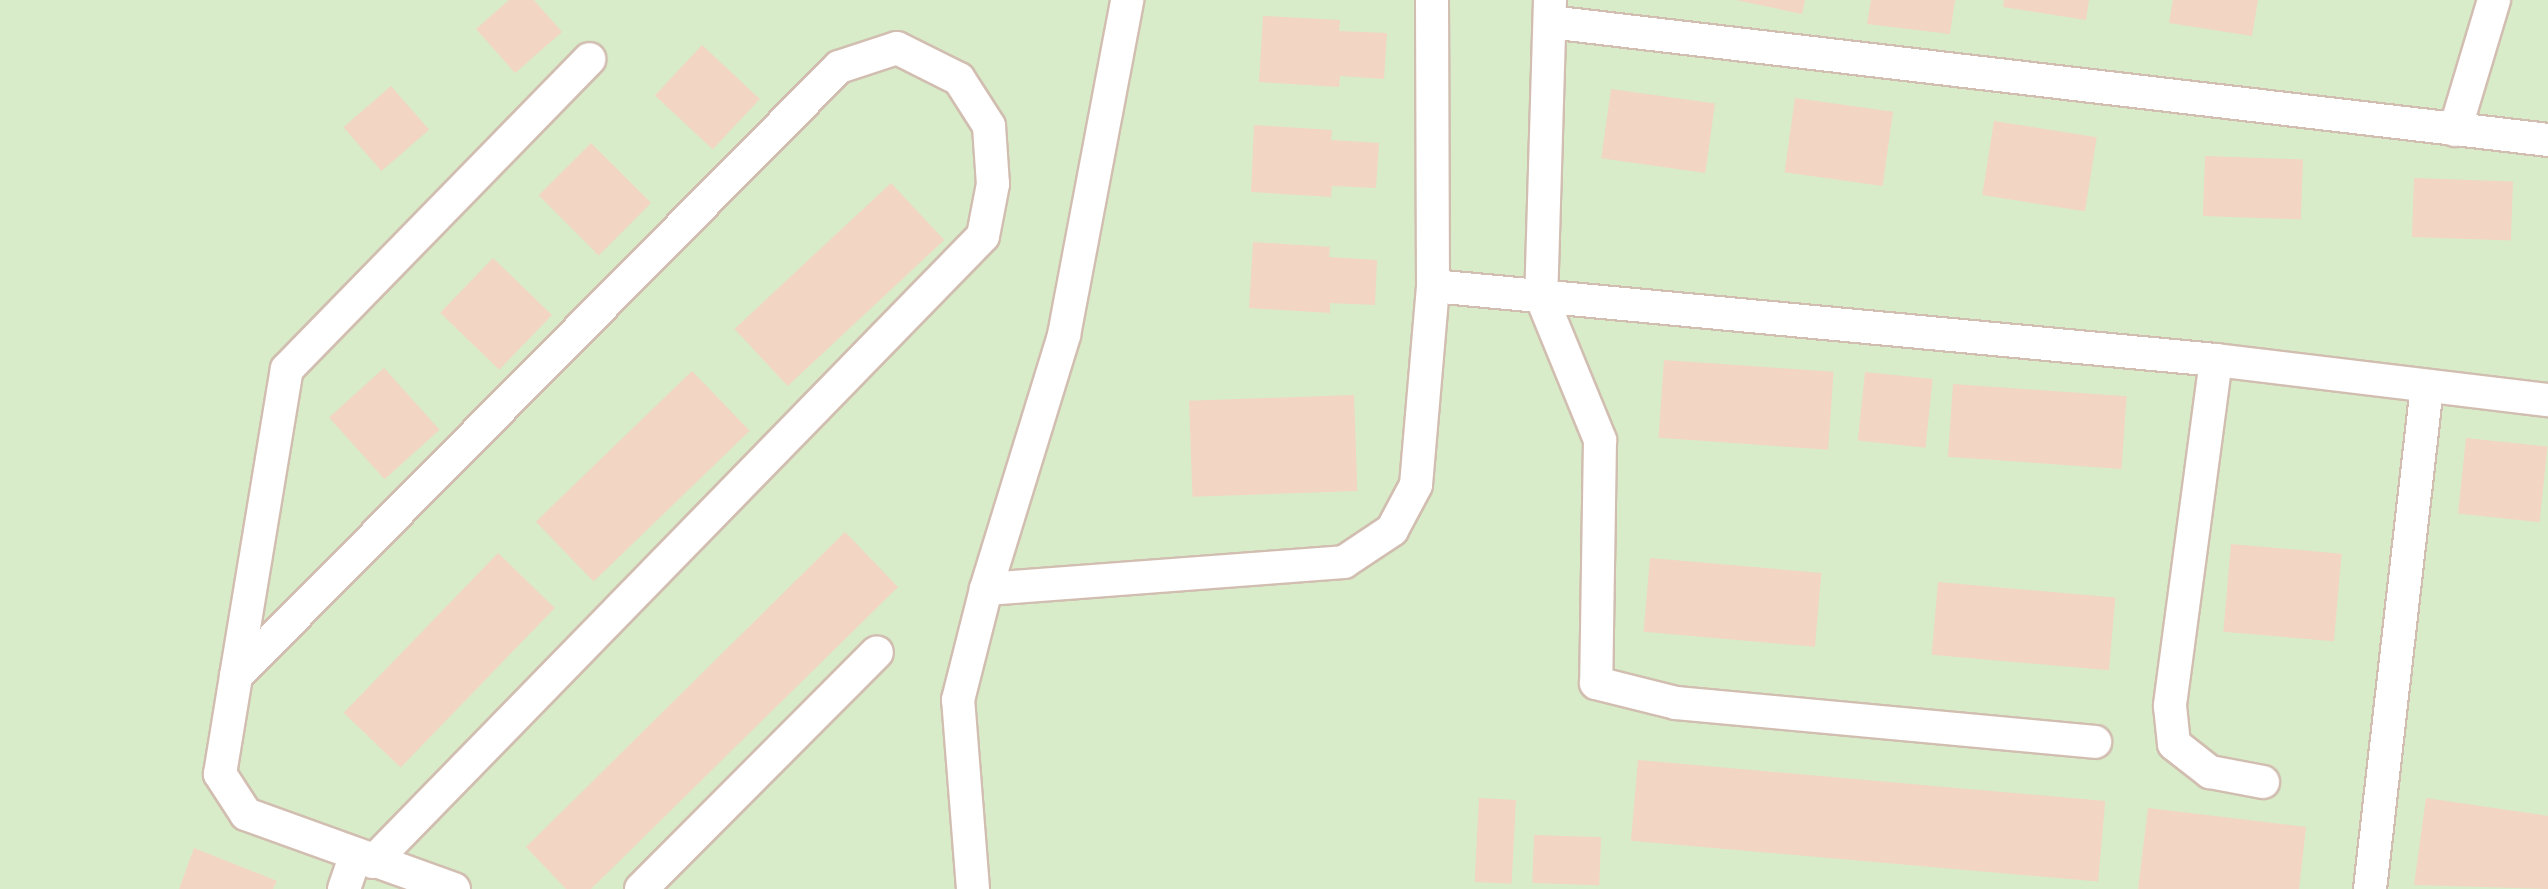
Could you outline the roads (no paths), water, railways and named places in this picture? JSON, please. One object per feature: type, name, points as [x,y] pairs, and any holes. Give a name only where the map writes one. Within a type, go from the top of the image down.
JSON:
[{"type":"street","points":[[973,889],[958,700],[986,588],[1064,335],[1127,0]]},
{"type":"street","points":[[986,588],[1344,562],[1392,530],[1416,485],[1433,286],[1432,0]]},
{"type":"street","points":[[2455,130],[2494,0]]},
{"type":"street","points":[[2095,742],[1676,703],[1596,683],[1600,440],[1541,296],[1550,11],[2548,140]]},
{"type":"street","points":[[236,676],[839,67],[897,48],[959,78],[989,126],[993,184],[982,236],[364,860],[344,889]]},
{"type":"street","points":[[454,889],[364,860],[246,814],[220,774],[236,676],[287,369],[590,60]]},
{"type":"street","points":[[1433,286],[2216,360],[2548,400]]},
{"type":"street","points":[[2216,360],[2170,706],[2174,744],[2210,772],[2263,782]]},
{"type":"street","points":[[2370,889],[2427,386]]},
{"type":"street","points":[[641,889],[877,652]]}]
